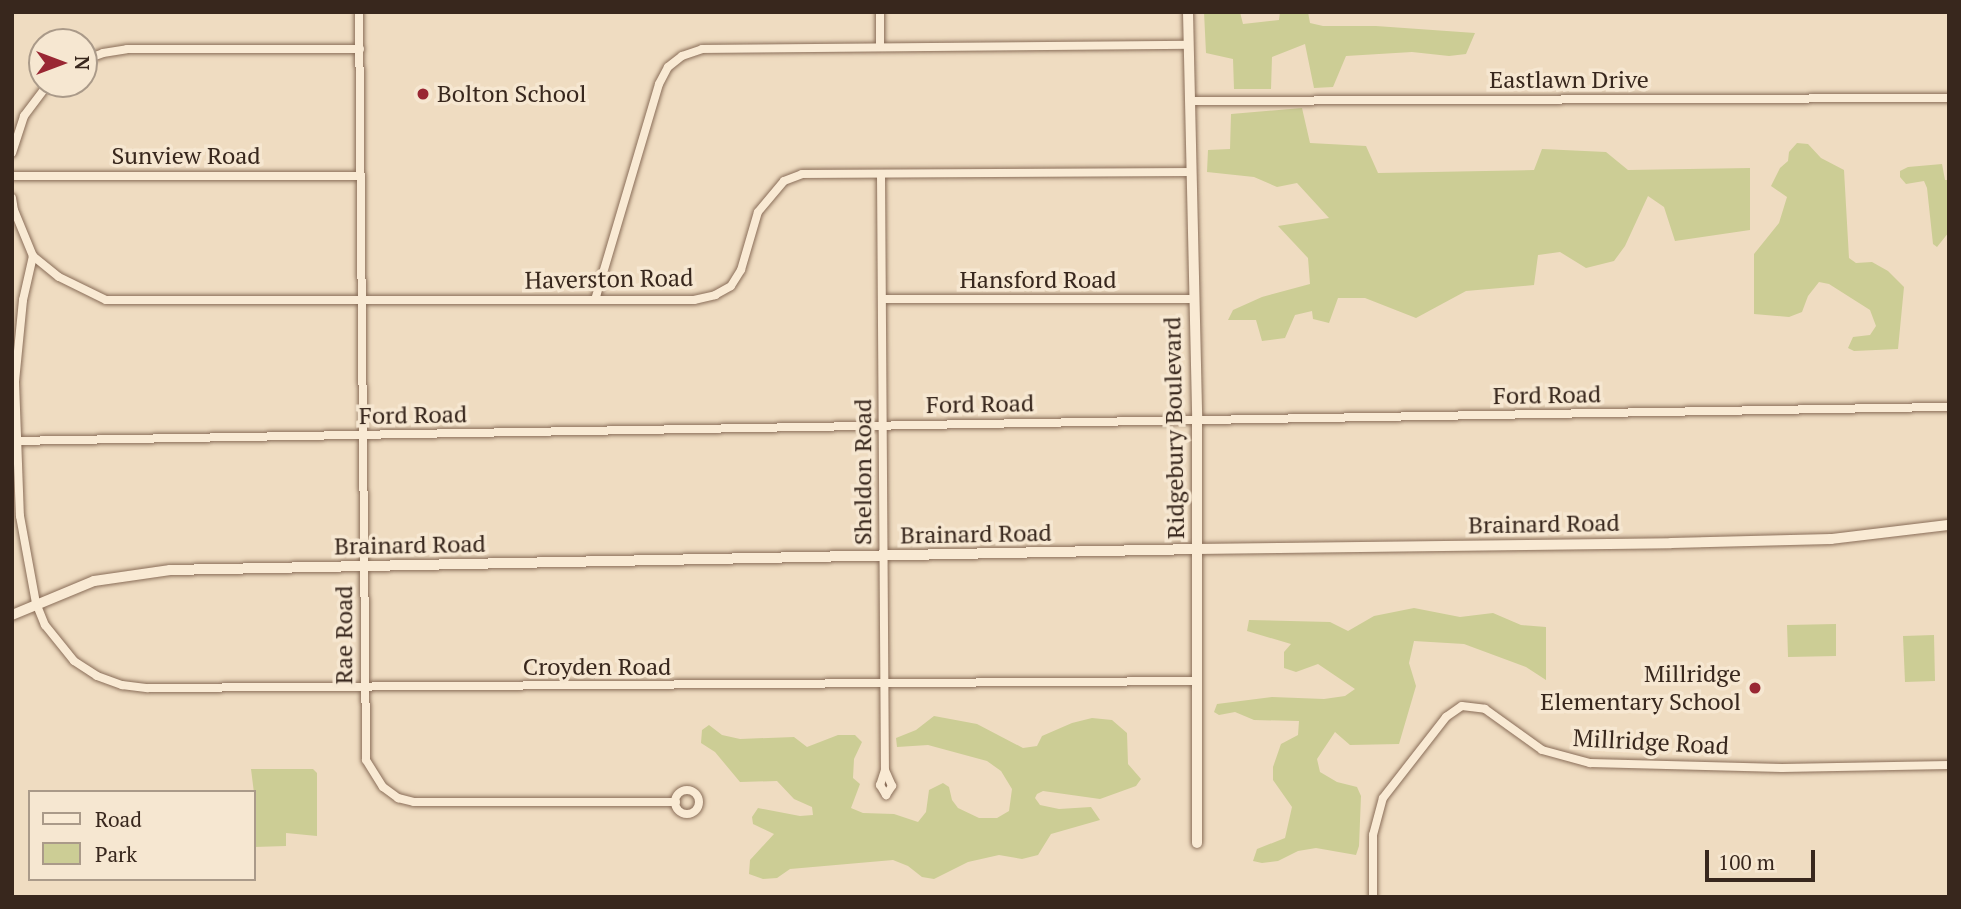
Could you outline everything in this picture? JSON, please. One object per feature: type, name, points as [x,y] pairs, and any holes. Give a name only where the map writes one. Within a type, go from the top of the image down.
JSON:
[{"type":"street","name":"Rae Road","points":[[359,12],[363,687],[366,760],[375,779],[398,798],[422,803],[676,802]]},
{"type":"street","points":[[880,12],[880,47]]},
{"type":"street","name":"Ridgebury Boulevard","points":[[1188,12],[1189,172],[1197,418],[1197,843]]},
{"type":"street","points":[[595,300],[659,85],[668,67],[682,57],[702,49],[1189,45]]},
{"type":"street","points":[[98,55],[127,49],[360,49]]},
{"type":"street","points":[[12,153],[24,116],[38,98]]},
{"type":"street","name":"Eastlawn Drive","points":[[1190,101],[1949,99]]},
{"type":"street","name":"Haverston Road","points":[[12,198],[14,211],[33,256],[59,277],[106,300],[694,300],[715,295],[731,286],[741,270],[758,212],[784,181],[802,174],[1189,172]]},
{"type":"street","name":"Sheldon Road","points":[[881,174],[885,770]]},
{"type":"street","name":"Sunview Road","points":[[12,176],[359,176]]},
{"type":"street","name":"Croyden Road","points":[[33,256],[23,300],[18,342],[14,441],[20,516],[36,603],[45,625],[74,661],[97,676],[122,685],[148,688],[1196,681]]},
{"type":"street","name":"Hansford Road","points":[[882,299],[1193,299]]},
{"type":"street","name":"Ford Road","points":[[14,441],[1197,418],[1949,407]]},
{"type":"street","name":"Brainard Road","points":[[12,615],[94,581],[133,573],[1196,549],[1831,539],[1949,525]]},
{"type":"street","name":"Millridge Road","points":[[1373,897],[1373,835],[1383,798],[1446,717],[1462,706],[1485,709],[1542,750],[1590,763],[1782,768],[1949,765]]},
{"type":"green space","points":[[1204,12],[1240,12],[1243,24],[1279,20],[1280,12],[1308,12],[1310,23],[1323,26],[1376,26],[1475,33],[1466,54],[1449,56],[1412,52],[1346,56],[1333,87],[1314,88],[1305,44],[1272,57],[1271,89],[1234,89],[1233,59],[1206,53]]},
{"type":"green space","points":[[1302,108],[1310,143],[1366,146],[1378,173],[1534,170],[1542,149],[1606,152],[1628,170],[1750,168],[1750,230],[1675,241],[1664,207],[1648,196],[1625,246],[1614,261],[1586,268],[1560,252],[1538,255],[1534,285],[1466,291],[1416,318],[1365,298],[1338,298],[1329,323],[1313,319],[1312,311],[1295,315],[1285,338],[1262,341],[1256,320],[1228,320],[1233,310],[1262,297],[1310,284],[1308,258],[1278,226],[1329,218],[1297,183],[1277,187],[1254,177],[1207,172],[1208,150],[1230,149],[1231,114]]},
{"type":"green space","points":[[1797,143],[1808,144],[1821,158],[1844,170],[1849,258],[1856,263],[1872,262],[1888,271],[1904,287],[1898,349],[1854,351],[1848,348],[1853,337],[1870,335],[1876,326],[1870,310],[1829,284],[1819,282],[1808,296],[1802,312],[1789,317],[1754,314],[1754,254],[1779,223],[1787,197],[1771,186],[1780,168],[1788,161],[1789,152]]},
{"type":"green space","points":[[1942,164],[1945,180],[1949,180],[1949,232],[1937,247],[1933,244],[1924,181],[1906,184],[1900,177],[1900,171],[1908,167]]},
{"type":"green space","points":[[1414,608],[1460,617],[1493,613],[1521,625],[1546,627],[1546,680],[1526,667],[1464,644],[1414,641],[1409,663],[1416,686],[1399,744],[1350,745],[1335,732],[1317,759],[1320,772],[1337,782],[1357,787],[1361,796],[1359,846],[1356,855],[1316,848],[1298,851],[1278,861],[1253,861],[1257,849],[1285,838],[1292,807],[1273,780],[1273,767],[1281,744],[1298,735],[1299,721],[1254,720],[1235,712],[1219,715],[1214,712],[1217,704],[1272,697],[1324,699],[1345,696],[1355,689],[1318,664],[1296,672],[1284,668],[1284,652],[1291,644],[1247,631],[1249,620],[1330,622],[1348,631],[1374,616]]},
{"type":"green space","points":[[1836,624],[1836,656],[1788,657],[1787,625]]},
{"type":"green space","points":[[1934,635],[1935,681],[1905,682],[1903,636]]},
{"type":"green space","points":[[934,716],[977,724],[1023,748],[1037,746],[1042,736],[1072,723],[1092,718],[1112,720],[1127,733],[1128,764],[1141,779],[1136,786],[1100,799],[1043,791],[1037,794],[1035,798],[1040,805],[1059,809],[1091,807],[1100,820],[1051,834],[1038,855],[1022,859],[999,855],[968,862],[934,879],[922,877],[908,866],[893,860],[790,869],[777,878],[763,879],[749,874],[750,860],[774,834],[753,824],[752,817],[758,808],[800,816],[813,815],[812,807],[794,799],[777,781],[740,782],[715,752],[701,743],[702,730],[709,725],[722,735],[740,739],[794,737],[807,747],[838,735],[855,735],[862,742],[854,759],[853,778],[860,784],[851,808],[863,813],[894,814],[918,822],[926,812],[929,790],[943,783],[949,787],[952,800],[958,808],[979,818],[997,818],[1009,811],[1012,789],[1001,771],[987,761],[928,745],[897,747],[896,738],[916,730]]},
{"type":"green space","points":[[251,769],[313,769],[317,773],[317,836],[286,833],[286,846],[256,847],[256,790],[254,790]]},
{"type":"place","name":"Bolton School","points":[[423,94]]},
{"type":"place","name":"Millridge Elementary School","points":[[1755,688]]}]
